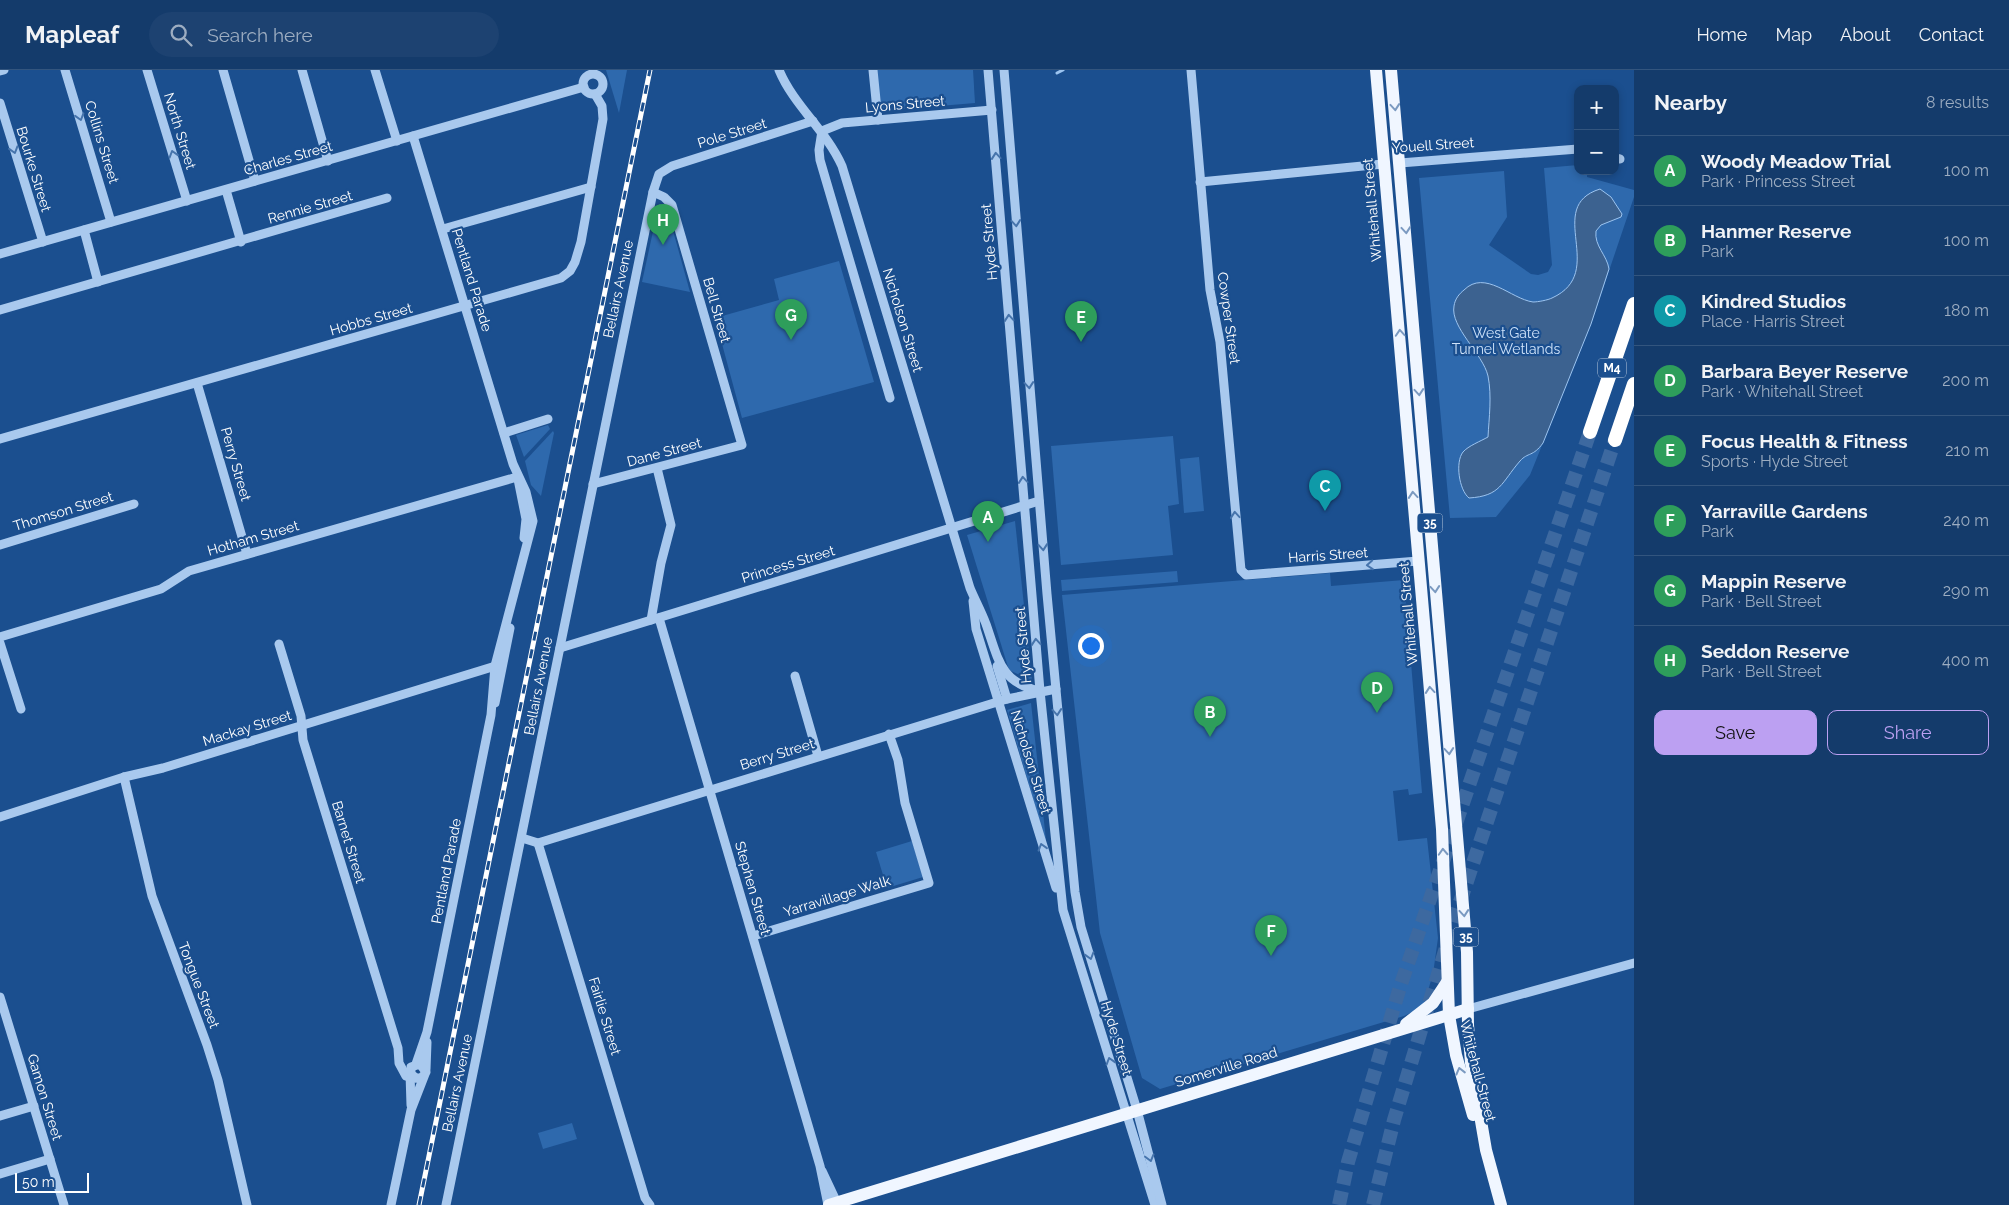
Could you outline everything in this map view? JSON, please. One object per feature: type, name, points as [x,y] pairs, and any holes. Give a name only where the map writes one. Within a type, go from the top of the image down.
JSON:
[{"type":"highway","name":"M4","points":[[1590,432],[1634,304]]},
{"type":"highway","name":"M4","points":[[1615,440],[1634,384]]},
{"type":"main road","name":"Whitehall Street","points":[[1376,70],[1442,829],[1448,937],[1447,982],[1449,1015],[1464,1085],[1502,1205]]},
{"type":"main road","name":"Whitehall Street","points":[[1391,70],[1467,952],[1471,1063],[1486,1150]]},
{"type":"main road","name":"Youell Street","points":[[1383,164],[1400,163]]},
{"type":"main road","points":[[1402,359],[1416,358]]},
{"type":"main road","points":[[1418,561],[1433,560]]},
{"type":"main road","points":[[1388,1034],[1426,1009],[1447,982]]},
{"type":"main road","name":"Somerville Road","points":[[833,1204],[1468,1009]]},
{"type":"street","points":[[0,71],[4,70]]},
{"type":"street","name":"Collins Street","points":[[66,70],[111,222]]},
{"type":"street","name":"North Street","points":[[147,70],[187,201]]},
{"type":"street","points":[[223,70],[255,181]]},
{"type":"street","points":[[302,70],[328,160]]},
{"type":"street","points":[[375,70],[397,141]]},
{"type":"street","name":"Nicholson Street","points":[[779,70],[792,94],[822,132],[842,166],[972,592],[1001,666],[1010,678],[1021,686],[1040,691]]},
{"type":"street","points":[[873,70],[878,120]]},
{"type":"street","name":"Hyde Street","points":[[988,70],[1040,691],[1063,910],[1162,1205]]},
{"type":"street","name":"Hyde Street","points":[[1004,70],[1039,501],[1071,859],[1079,918],[1132,1112],[1155,1205]]},
{"type":"street","name":"Cowper Street","points":[[1190,70],[1210,290],[1220,342],[1241,570]]},
{"type":"street","points":[[592,72],[603,83],[601,90],[595,94],[588,92],[584,87],[584,80],[592,72]]},
{"type":"street","name":"Charles Street","points":[[0,254],[584,87]]},
{"type":"street","name":"Hobbs Street","points":[[0,440],[556,280],[570,271],[581,242],[603,119],[602,106],[595,94]]},
{"type":"street","name":"Bourke Street","points":[[0,103],[43,242]]},
{"type":"street","name":"Lyons Street","points":[[822,132],[838,123],[992,110]]},
{"type":"street","name":"Pole Street","points":[[659,174],[672,166],[814,121]]},
{"type":"street","points":[[822,132],[819,157],[890,398]]},
{"type":"street","name":"Pentland Parade","points":[[393,1202],[412,1110],[425,1072],[428,1032],[491,715],[497,698],[499,665],[509,641],[513,604],[533,518],[526,492],[517,477],[443,229],[413,136]]},
{"type":"street","name":"Youell Street","points":[[1400,163],[1574,149]]},
{"type":"street","name":"Youell Street","points":[[1200,182],[1383,164]]},
{"type":"street","name":"Bellairs Avenue","points":[[446,1205],[653,192],[659,174]]},
{"type":"street","points":[[443,229],[591,187]]},
{"type":"street","points":[[226,190],[241,242]]},
{"type":"street","name":"Bell Street","points":[[653,192],[664,197],[672,206],[742,445]]},
{"type":"street","name":"Rennie Street","points":[[0,310],[241,242],[387,198]]},
{"type":"street","points":[[84,230],[98,282]]},
{"type":"street","name":"Perry Street","points":[[197,383],[247,554]]},
{"type":"street","points":[[504,433],[548,419]]},
{"type":"street","name":"Dane Street","points":[[593,484],[742,445]]},
{"type":"street","name":"Stephen Street","points":[[657,468],[671,525],[661,563],[655,619],[710,789],[820,1166],[833,1204]]},
{"type":"street","name":"Hotham Street","points":[[0,637],[161,589],[189,571],[517,477]]},
{"type":"street","name":"Princess Street","points":[[560,648],[1025,507],[1039,501]]},
{"type":"street","name":"Thomson Street","points":[[0,545],[134,504]]},
{"type":"street","name":"Harris Street","points":[[1241,570],[1246,575],[1418,561]]},
{"type":"street","name":"Nicholson Street","points":[[972,592],[976,629],[1002,700],[1063,910]]},
{"type":"street","points":[[990,638],[1002,700]]},
{"type":"street","points":[[0,643],[21,709]]},
{"type":"street","name":"Barnet Street","points":[[279,644],[301,716],[303,740],[398,1048],[400,1068],[404,1074],[413,1071],[398,1048]]},
{"type":"street","name":"Mackay Street","points":[[0,817],[124,776],[164,768],[499,665]]},
{"type":"street","points":[[795,676],[818,756]]},
{"type":"street","name":"Berry Street","points":[[538,843],[1002,700],[1056,689]]},
{"type":"street","name":"Yarravillage Walk","points":[[753,936],[929,883],[905,803],[898,760],[889,734]]},
{"type":"street","name":"Tongue Street","points":[[124,776],[154,901],[202,1029],[218,1080],[247,1205]]},
{"type":"street","points":[[522,838],[538,843]]},
{"type":"street","name":"Fairlie Street","points":[[538,843],[647,1203]]},
{"type":"street","name":"Somerville Road","points":[[1468,1009],[1634,963]]},
{"type":"street","name":"Gamon Street","points":[[0,997],[64,1205]]},
{"type":"street","name":"Pentland Parade","points":[[412,1110],[413,1071],[428,1032]]},
{"type":"street","points":[[422,1064],[425,1072],[421,1078],[413,1071],[422,1064]]},
{"type":"street","points":[[0,1116],[34,1106]]},
{"type":"street","points":[[0,1174],[50,1159]]},
{"type":"green space","points":[[606,70],[627,70],[619,113]]},
{"type":"green space","points":[[877,70],[973,70],[975,103],[880,111]]},
{"type":"green space","name":"West Gate Tunnel Wetlands","points":[[1574,165],[1574,175],[1587,175],[1587,177],[1634,190],[1634,197],[1591,324],[1530,475],[1496,517],[1450,518],[1419,178],[1504,171],[1507,217],[1489,245],[1531,274],[1538,275],[1548,272],[1552,265],[1544,168]]},
{"type":"green space","points":[[659,204],[664,205],[667,209],[690,292],[642,282]]},
{"type":"green space","points":[[839,261],[874,382],[742,418],[715,318],[779,300],[774,279]]},
{"type":"green space","points":[[548,425],[550,429],[524,457],[516,435]]},
{"type":"green space","points":[[553,431],[541,496],[531,485],[525,461]]},
{"type":"green space","points":[[1173,436],[1179,504],[1168,506],[1173,555],[1061,565],[1051,446]]},
{"type":"green space","points":[[1199,457],[1204,511],[1184,513],[1180,459]]},
{"type":"green space","points":[[1015,521],[1032,681],[1009,670],[967,535]]},
{"type":"green space","points":[[1177,571],[1178,582],[1062,591],[1061,580]]},
{"type":"green space","points":[[1330,573],[1331,586],[1404,580],[1422,793],[1409,795],[1408,789],[1393,791],[1398,841],[1427,838],[1438,938],[1433,974],[1423,1007],[1404,1016],[1160,1089],[1142,1078],[1100,933],[1062,595]]},
{"type":"green space","points":[[1031,703],[1046,840],[1007,710]]},
{"type":"green space","points":[[912,841],[923,877],[887,888],[876,852]]},
{"type":"green space","points":[[572,1123],[577,1139],[543,1149],[538,1133]]},
{"type":"shaded area","points":[[1600,189],[1611,197],[1622,214],[1621,217],[1601,225],[1596,231],[1597,241],[1609,269],[1591,324],[1543,443],[1520,461],[1504,482],[1494,491],[1480,497],[1469,498],[1463,489],[1459,476],[1459,462],[1465,450],[1488,437],[1490,391],[1485,368],[1457,323],[1454,314],[1455,301],[1472,284],[1489,284],[1533,302],[1552,298],[1568,287],[1576,273],[1576,210],[1584,198]]},
{"type":"waterway","points":[[1057,73],[1063,70]]},
{"type":"tunnel","points":[[1339,1205],[1348,1162],[1400,987],[1590,432]]},
{"type":"tunnel","points":[[1373,1205],[1394,1120],[1457,911],[1615,440]]},
{"type":"railway","points":[[419,1205],[650,70]]},
{"type":"place","name":"Seddon Reserve","points":[[663,245]]},
{"type":"place","name":"Mappin Reserve","points":[[791,340]]},
{"type":"place","name":"Focus Health & Fitness","points":[[1081,342]]},
{"type":"place","name":"Kindred Studios","points":[[1325,511]]},
{"type":"place","name":"Woody Meadow Trial","points":[[988,542]]},
{"type":"place","name":"Barbara Beyer Reserve","points":[[1377,713]]},
{"type":"place","name":"Hanmer Reserve","points":[[1210,737]]},
{"type":"place","name":"Yarraville Gardens","points":[[1271,956]]}]
